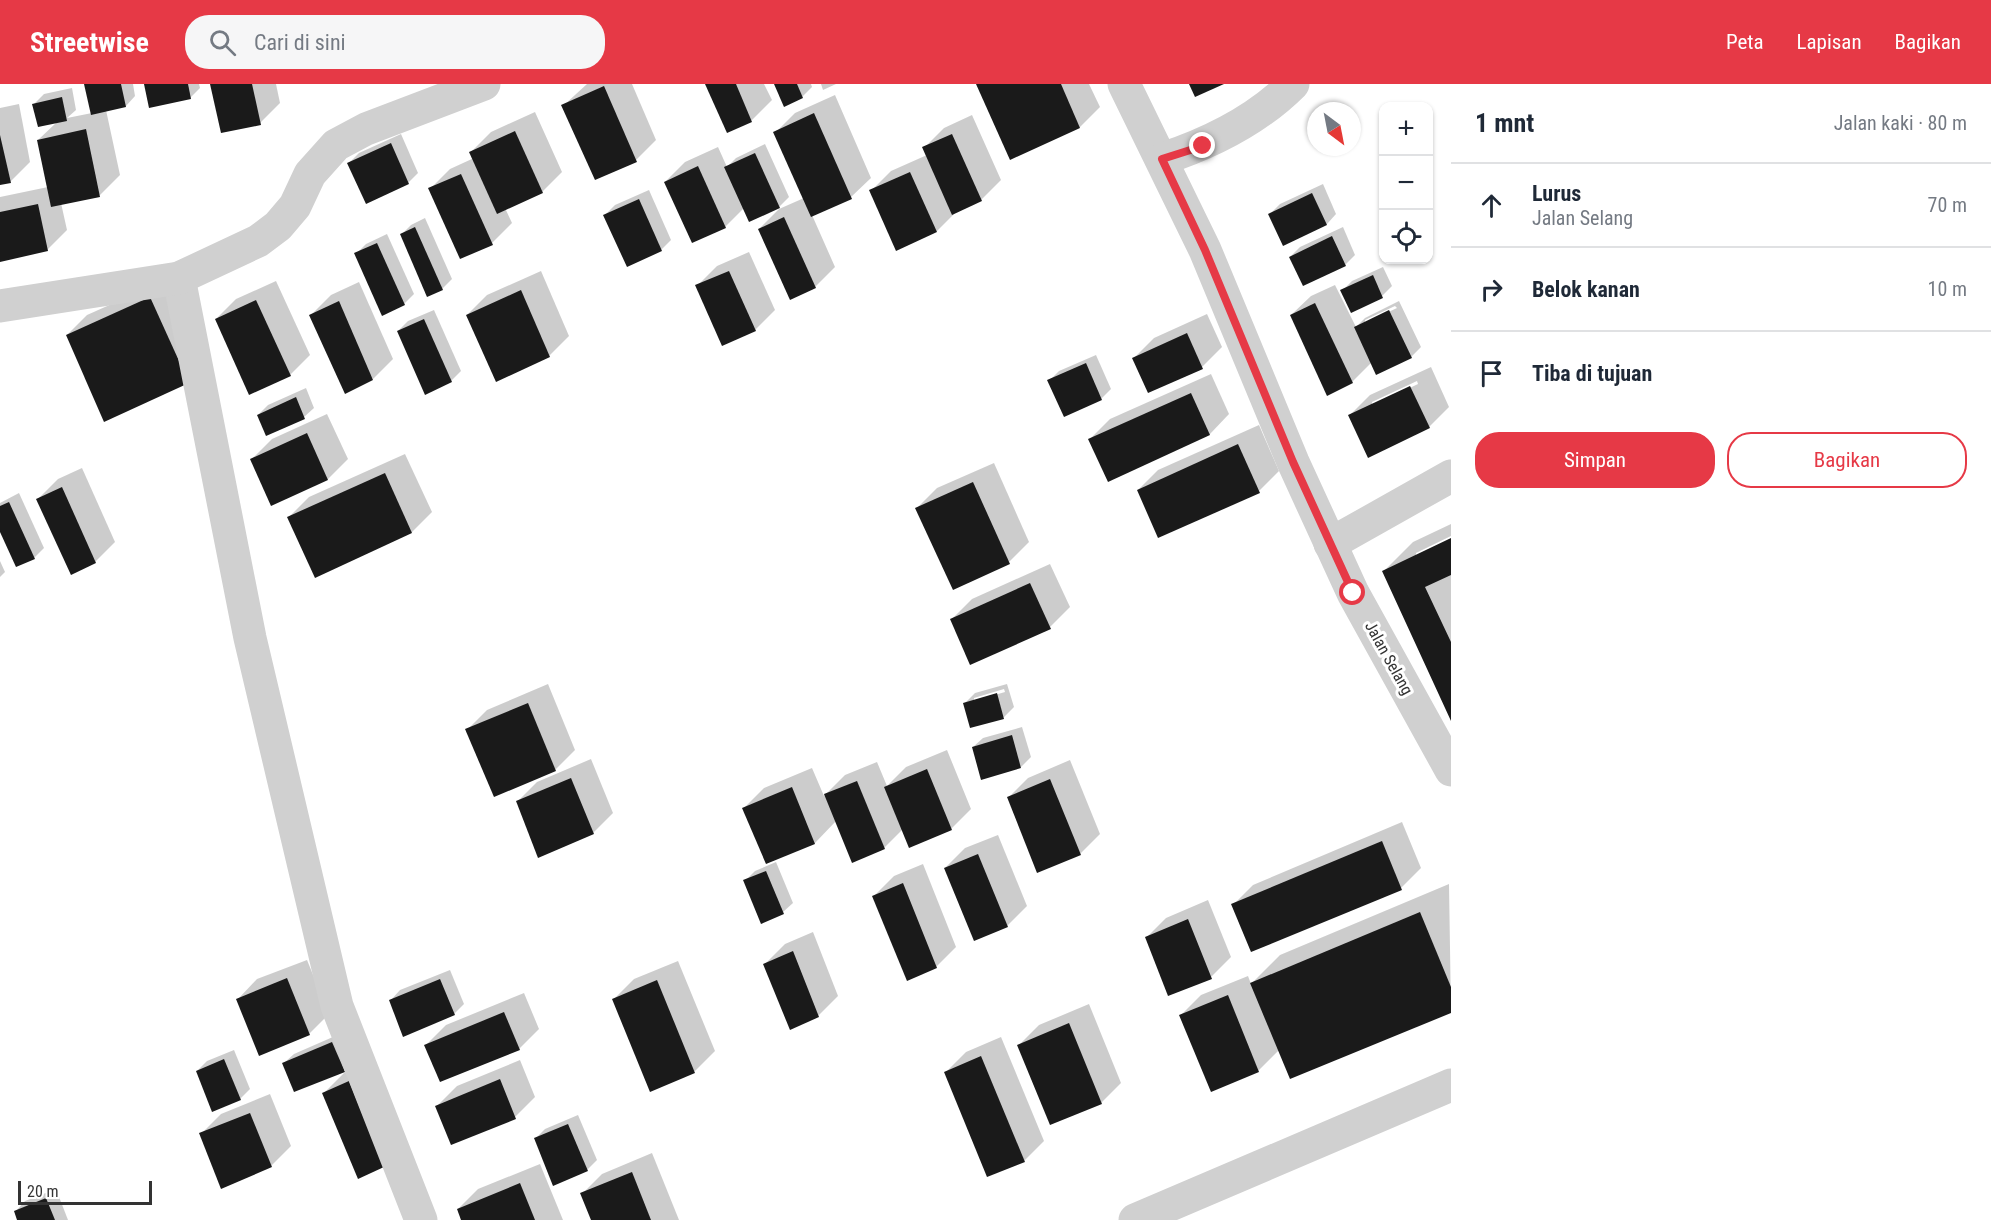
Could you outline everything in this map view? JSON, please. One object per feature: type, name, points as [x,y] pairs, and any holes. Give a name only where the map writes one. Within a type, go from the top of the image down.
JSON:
[{"type":"street","points":[[0,306],[179,278],[258,241],[278,226],[295,206],[310,174],[336,145],[366,129],[484,84]]},
{"type":"street","name":"Jalan Selang","points":[[1124,84],[1167,167],[1205,250],[1252,364],[1353,593],[1451,770]]},
{"type":"street","points":[[1167,167],[1235,128],[1293,84]]},
{"type":"street","points":[[179,278],[250,638],[337,1005],[421,1220]]},
{"type":"street","points":[[1330,544],[1451,476]]},
{"type":"street","points":[[1135,1220],[1451,1085]]},
{"type":"building","points":[[84,84],[121,84],[126,107],[91,115]]},
{"type":"building","points":[[144,84],[188,84],[191,99],[149,108]]},
{"type":"building","points":[[210,84],[252,84],[261,125],[221,133]]},
{"type":"building","points":[[705,84],[736,84],[752,122],[727,133]]},
{"type":"building","points":[[774,84],[797,84],[803,98],[784,107]]},
{"type":"building","points":[[976,84],[1061,84],[1080,128],[1010,160]]},
{"type":"building","points":[[1189,84],[1224,84],[1195,97]]},
{"type":"building","points":[[604,86],[637,162],[595,180],[561,105]]},
{"type":"building","points":[[62,97],[67,121],[38,127],[32,104]]},
{"type":"building","points":[[814,113],[852,199],[811,217],[773,132]]},
{"type":"building","points":[[86,129],[100,197],[51,207],[37,140]]},
{"type":"building","points":[[515,131],[543,193],[497,214],[469,152]]},
{"type":"building","points":[[952,134],[982,201],[952,215],[922,147]]},
{"type":"building","points":[[0,135],[11,183],[0,185]]},
{"type":"building","points":[[391,143],[409,184],[366,204],[347,163]]},
{"type":"building","points":[[755,153],[780,208],[749,222],[724,167]]},
{"type":"building","points":[[698,166],[726,228],[692,243],[664,182]]},
{"type":"building","points":[[910,172],[937,232],[896,251],[869,190]]},
{"type":"building","points":[[461,174],[493,245],[460,259],[428,188]]},
{"type":"building","points":[[1312,193],[1327,225],[1283,246],[1268,214]]},
{"type":"building","points":[[639,199],[662,251],[627,267],[603,215]]},
{"type":"building","points":[[38,204],[48,251],[0,262],[0,212]]},
{"type":"building","points":[[784,217],[816,288],[790,300],[758,229]]},
{"type":"building","points":[[415,227],[443,290],[427,297],[400,234]]},
{"type":"building","points":[[1332,236],[1346,266],[1303,286],[1289,257]]},
{"type":"building","points":[[377,243],[405,305],[382,316],[354,253]]},
{"type":"building","points":[[729,271],[756,331],[722,346],[695,285]]},
{"type":"building","points":[[1373,275],[1383,298],[1351,313],[1340,290]]},
{"type":"building","points":[[521,290],[550,357],[496,382],[466,315]]},
{"type":"building","points":[[150,297],[189,383],[104,422],[66,335]]},
{"type":"building","points":[[256,300],[291,376],[249,395],[215,319]]},
{"type":"building","points":[[339,301],[373,380],[345,394],[309,315]]},
{"type":"building","points":[[1315,303],[1353,383],[1327,396],[1290,315]]},
{"type":"building","points":[[1389,310],[1412,358],[1376,375],[1354,327]]},
{"type":"building","points":[[424,319],[452,382],[425,395],[397,331]]},
{"type":"building","points":[[1187,333],[1203,369],[1148,393],[1132,358]]},
{"type":"building","points":[[1086,363],[1102,400],[1064,417],[1047,380]]},
{"type":"building","points":[[1410,386],[1430,428],[1368,458],[1348,415]]},
{"type":"building","points":[[1191,393],[1210,435],[1108,482],[1088,439]]},
{"type":"building","points":[[296,397],[305,419],[266,436],[257,415]]},
{"type":"building","points":[[307,433],[328,480],[271,506],[250,459]]},
{"type":"building","points":[[1238,444],[1260,493],[1158,538],[1137,490]]},
{"type":"building","points":[[385,473],[412,533],[315,578],[287,517]]},
{"type":"building","points":[[973,482],[1010,564],[953,590],[915,508]]},
{"type":"building","points":[[62,487],[96,563],[71,575],[36,499]]},
{"type":"building","points":[[9,502],[35,559],[16,567],[0,532],[0,506]]},
{"type":"building","points":[[1451,538],[1451,575],[1425,587],[1451,642],[1451,721],[1382,571]]},
{"type":"building","points":[[1030,583],[1051,629],[970,665],[950,619]]},
{"type":"building","points":[[997,693],[1004,719],[970,728],[963,703]]},
{"type":"building","points":[[528,703],[556,771],[494,797],[465,729]]},
{"type":"building","points":[[1012,735],[1021,768],[981,780],[972,747]]},
{"type":"building","points":[[927,769],[952,830],[909,848],[884,787]]},
{"type":"building","points":[[571,778],[594,834],[538,858],[516,801]]},
{"type":"building","points":[[1050,779],[1081,855],[1037,873],[1007,797]]},
{"type":"building","points":[[857,781],[885,849],[852,863],[824,794]]},
{"type":"building","points":[[792,787],[815,844],[766,864],[742,808]]},
{"type":"building","points":[[1382,841],[1402,890],[1251,952],[1231,904]]},
{"type":"building","points":[[978,854],[1008,927],[974,941],[944,868]]},
{"type":"building","points":[[766,871],[784,914],[761,924],[743,880]]},
{"type":"building","points":[[903,883],[937,968],[907,981],[872,896]]},
{"type":"building","points":[[1420,912],[1451,987],[1451,1013],[1290,1079],[1250,983]]},
{"type":"building","points":[[1188,919],[1212,979],[1168,996],[1145,937]]},
{"type":"building","points":[[793,951],[819,1017],[790,1030],[763,964]]},
{"type":"building","points":[[287,978],[310,1035],[259,1056],[236,999]]},
{"type":"building","points":[[440,979],[455,1015],[403,1037],[389,1000]]},
{"type":"building","points":[[657,980],[695,1073],[650,1092],[612,999]]},
{"type":"building","points":[[1228,995],[1259,1072],[1211,1092],[1179,1015]]},
{"type":"building","points":[[504,1012],[520,1050],[440,1082],[424,1045]]},
{"type":"building","points":[[1069,1023],[1102,1104],[1050,1125],[1017,1045]]},
{"type":"building","points":[[332,1042],[345,1072],[294,1092],[282,1063]]},
{"type":"building","points":[[981,1056],[1025,1162],[987,1177],[944,1072]]},
{"type":"building","points":[[224,1059],[241,1100],[212,1112],[196,1071]]},
{"type":"building","points":[[500,1079],[516,1119],[451,1145],[435,1106]]},
{"type":"building","points":[[349,1081],[384,1167],[358,1179],[322,1093]]},
{"type":"building","points":[[250,1113],[272,1167],[221,1189],[199,1133]]},
{"type":"building","points":[[568,1124],[588,1171],[553,1186],[534,1138]]},
{"type":"building","points":[[632,1172],[651,1220],[591,1220],[580,1193]]},
{"type":"building","points":[[520,1183],[535,1220],[461,1220],[457,1209]]},
{"type":"building","points":[[46,1198],[55,1220],[17,1220],[14,1211]]},
{"type":"route","points":[[1203,146],[1162,159],[1205,250],[1293,462],[1353,593]]}]
